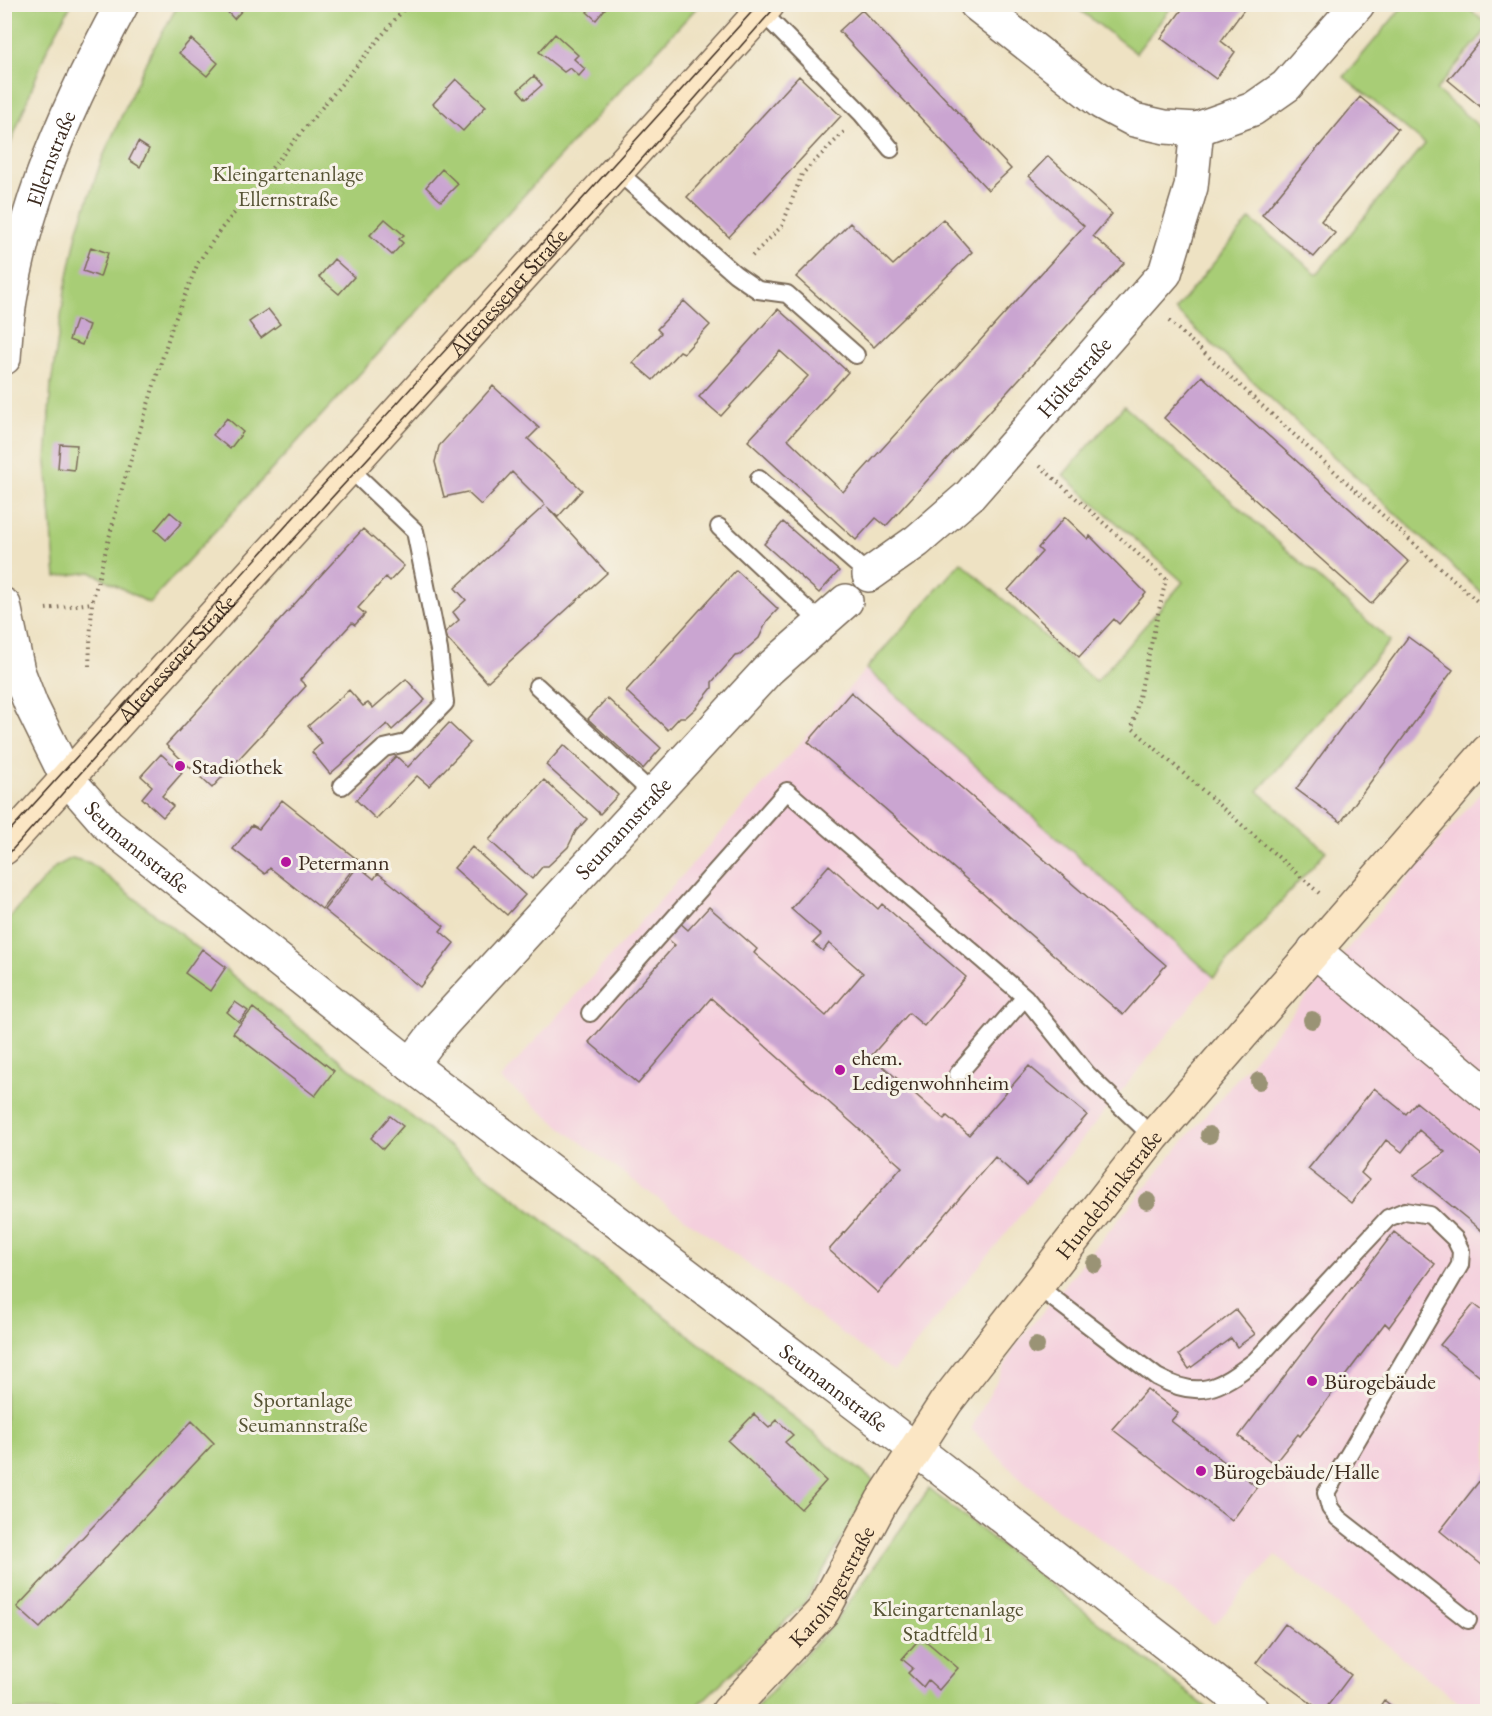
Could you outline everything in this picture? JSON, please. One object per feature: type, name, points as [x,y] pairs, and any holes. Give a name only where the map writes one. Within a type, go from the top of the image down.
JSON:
[{"type":"street","name":"Ellernstraße","points":[[4,358],[19,247],[55,140],[122,4]]},
{"type":"street","points":[[976,4],[1102,103],[1126,116],[1165,127],[1197,129],[1253,109],[1286,86],[1358,4]]},
{"type":"street","name":"Altenessener Straße","points":[[4,848],[765,8]]},
{"type":"street","name":"Höltestraße","points":[[869,575],[917,541],[970,495],[1165,273],[1191,187],[1197,129]]},
{"type":"street","name":"Seumannstraße","points":[[411,1065],[441,1025],[768,670],[846,601]]},
{"type":"street","points":[[4,605],[18,671],[67,778]]},
{"type":"street","name":"Hundebrinkstraße","points":[[914,1448],[946,1402],[1153,1137],[1488,751]]},
{"type":"street","name":"Seumannstraße","points":[[67,778],[124,838],[411,1065],[914,1448],[1242,1708]]},
{"type":"street","points":[[1314,950],[1488,1095]]},
{"type":"street","name":"Karolingerstraße","points":[[728,1712],[823,1611],[882,1501],[914,1448]]},
{"type":"lane","name":"Altenessener Straße","points":[[765,8],[891,149]]},
{"type":"lane","points":[[618,172],[735,274],[758,290],[787,294],[856,355]]},
{"type":"lane","points":[[342,786],[384,748],[406,743],[445,703],[439,650],[415,531],[348,467]]},
{"type":"lane","points":[[759,479],[869,575]]},
{"type":"lane","points":[[719,527],[821,623]]},
{"type":"lane","points":[[537,686],[654,795]]},
{"type":"lane","points":[[590,1013],[787,791],[1025,997],[1087,1074],[1153,1137]]},
{"type":"lane","points":[[958,1074],[1025,997]]},
{"type":"lane","points":[[1037,1286],[1157,1377],[1176,1387],[1193,1391],[1208,1389],[1234,1377],[1255,1361],[1388,1218],[1405,1211],[1430,1215],[1455,1239],[1461,1251],[1460,1265],[1332,1478],[1326,1493],[1330,1508],[1338,1518],[1468,1620]]},
{"type":"path","points":[[89,666],[92,603],[126,474],[172,327],[198,263],[221,228],[408,4]]},
{"type":"path","points":[[1483,4],[1488,8]]},
{"type":"path","points":[[735,274],[782,226],[802,174],[862,114]]},
{"type":"path","points":[[1144,299],[1488,611]]},
{"type":"path","points":[[1014,444],[1166,579],[1132,728],[1345,915]]},
{"type":"path","points":[[45,609],[92,603]]},
{"type":"shaded area","points":[[866,669],[1214,977],[894,1371],[568,1133],[501,1079]]},
{"type":"shaded area","points":[[1487,785],[1487,1711],[1469,1711],[1276,1555],[1215,1624],[1026,1484],[971,1429],[1017,1343],[1165,1163]]},
{"type":"green space","points":[[5,4],[71,5],[47,49],[5,158]]},
{"type":"green space","name":"Kleingartenanlage Ellernstraße","points":[[178,5],[699,5],[149,603],[91,572],[56,577],[46,462],[51,385],[65,290],[78,229],[102,159],[146,62]]},
{"type":"green space","points":[[1073,5],[1173,5],[1136,53]]},
{"type":"green space","points":[[1404,5],[1464,5],[1487,24],[1487,29],[1436,90],[1487,133],[1487,598],[1175,310],[1250,219],[1317,274],[1425,144],[1344,77]]},
{"type":"green space","points":[[1124,406],[1390,641],[1258,791],[1326,851],[1214,977],[866,669],[961,562],[1096,682],[1183,582],[1063,475]]},
{"type":"green space","name":"Sportanlage Seumannstraße","points":[[72,858],[90,863],[875,1482],[805,1602],[692,1711],[5,1711],[5,923],[55,867]]},
{"type":"green space","name":"Kleingartenanlage Stadtfeld 1","points":[[929,1489],[1206,1707],[1203,1712],[752,1712],[832,1626]]},
{"type":"building","points":[[220,4],[248,4],[234,19]]},
{"type":"building","points":[[593,4],[609,4],[596,20],[587,12]]},
{"type":"building","points":[[1186,4],[1248,4],[1221,41],[1235,52],[1216,79],[1161,38]]},
{"type":"building","points":[[862,10],[1011,169],[988,190],[839,31]]},
{"type":"building","points":[[555,34],[578,55],[574,59],[585,69],[579,76],[570,68],[564,72],[539,52]]},
{"type":"building","points":[[1484,36],[1488,39],[1488,113],[1448,80]]},
{"type":"building","points":[[191,39],[218,63],[207,76],[179,53]]},
{"type":"building","points":[[534,76],[542,85],[526,99],[518,90]]},
{"type":"building","points":[[799,76],[841,116],[729,237],[687,197]]},
{"type":"building","points":[[456,79],[486,106],[463,131],[433,104]]},
{"type":"building","points":[[1360,97],[1398,129],[1321,221],[1335,233],[1314,257],[1262,215]]},
{"type":"building","points":[[138,142],[149,149],[140,167],[129,160]]},
{"type":"building","points":[[1048,156],[1112,214],[1093,236],[1124,263],[886,526],[876,518],[856,540],[748,441],[808,376],[780,351],[721,416],[699,397],[778,309],[848,372],[788,439],[843,492],[1084,226],[1029,176]]},
{"type":"building","points":[[442,169],[458,184],[441,201],[426,187]]},
{"type":"building","points":[[385,219],[404,235],[399,239],[403,243],[392,255],[370,235]]},
{"type":"building","points":[[943,219],[972,252],[874,347],[796,277],[850,223],[893,265]]},
{"type":"building","points":[[91,247],[108,253],[100,277],[83,271]]},
{"type":"building","points":[[334,259],[354,277],[339,294],[319,277]]},
{"type":"building","points":[[684,301],[710,325],[684,353],[680,351],[653,380],[633,363],[661,333],[657,329]]},
{"type":"building","points":[[268,309],[280,324],[261,338],[249,322]]},
{"type":"building","points":[[76,320],[89,325],[82,345],[69,340]]},
{"type":"building","points":[[1202,376],[1409,562],[1371,604],[1164,418]]},
{"type":"building","points":[[493,386],[539,428],[528,439],[582,490],[558,517],[547,507],[607,573],[487,682],[443,634],[459,620],[453,612],[466,600],[455,588],[545,505],[512,472],[481,505],[467,492],[444,497],[435,462],[439,446]]},
{"type":"building","points":[[227,418],[243,432],[230,449],[213,435]]},
{"type":"building","points":[[60,444],[77,445],[74,470],[58,468]]},
{"type":"building","points":[[170,512],[182,522],[166,540],[155,530]]},
{"type":"building","points":[[1065,517],[1088,539],[1090,536],[1146,593],[1119,624],[1114,619],[1079,657],[1008,590],[1042,552],[1038,548]]},
{"type":"building","points":[[783,522],[839,571],[819,593],[764,544]]},
{"type":"building","points":[[363,529],[404,566],[390,581],[386,577],[358,608],[365,614],[355,625],[352,623],[300,680],[306,686],[212,788],[166,745]]},
{"type":"building","points":[[736,570],[778,609],[767,621],[759,638],[740,655],[735,656],[712,682],[712,688],[696,708],[686,717],[680,717],[668,730],[626,691]]},
{"type":"building","points":[[1408,637],[1453,670],[1341,822],[1296,789]]},
{"type":"building","points":[[406,679],[425,700],[392,730],[387,724],[330,774],[312,752],[322,743],[308,726],[349,690],[363,706],[368,703],[373,708]]},
{"type":"building","points":[[851,692],[1166,965],[1123,1015],[808,742]]},
{"type":"building","points":[[607,698],[661,748],[643,769],[588,719]]},
{"type":"building","points":[[449,723],[470,743],[429,786],[417,776],[376,819],[356,800],[396,756],[408,767]]},
{"type":"building","points":[[564,745],[618,795],[600,814],[546,765]]},
{"type":"building","points":[[161,754],[182,773],[162,796],[173,806],[163,817],[142,798],[152,786],[141,776]]},
{"type":"building","points":[[544,780],[587,819],[576,831],[568,847],[548,866],[543,866],[532,879],[489,840]]},
{"type":"building","points":[[282,800],[359,861],[322,909],[270,868],[265,874],[233,849],[252,825],[259,829]]},
{"type":"building","points":[[472,847],[525,895],[507,915],[454,868]]},
{"type":"building","name":"ehem. Ledigenwohnheim","points":[[829,865],[878,909],[882,904],[966,977],[924,1026],[909,1013],[871,1056],[944,1119],[947,1116],[969,1135],[1029,1066],[1087,1115],[1027,1185],[995,1157],[878,1293],[829,1250],[902,1167],[711,998],[638,1084],[589,1042],[675,945],[664,936],[678,921],[688,930],[709,907],[757,949],[754,953],[826,1016],[863,973],[829,943],[823,951],[813,943],[821,935],[791,909]]},
{"type":"building","points":[[358,866],[374,879],[378,873],[444,926],[440,931],[454,943],[420,987],[324,910]]},
{"type":"building","points":[[202,949],[226,967],[210,991],[185,973]]},
{"type":"building","points":[[235,1002],[248,1011],[239,1022],[227,1012]]},
{"type":"building","points":[[253,1008],[334,1071],[315,1096],[233,1033]]},
{"type":"building","points":[[1374,1088],[1406,1114],[1416,1102],[1488,1160],[1488,1236],[1414,1175],[1445,1152],[1419,1130],[1402,1152],[1386,1140],[1361,1173],[1369,1180],[1351,1203],[1308,1169]]},
{"type":"building","points":[[390,1116],[403,1126],[383,1149],[371,1138]]},
{"type":"building","name":"Bürogebäude","points":[[1394,1232],[1435,1264],[1389,1327],[1385,1323],[1300,1436],[1298,1434],[1274,1464],[1239,1436]]},
{"type":"building","points":[[1474,1304],[1488,1315],[1488,1383],[1440,1345]]},
{"type":"building","points":[[1236,1310],[1255,1334],[1237,1347],[1231,1338],[1189,1369],[1179,1355]]},
{"type":"building","name":"Bürogebäude/Halle","points":[[1147,1389],[1178,1413],[1171,1421],[1257,1487],[1232,1521],[1112,1429]]},
{"type":"building","points":[[754,1414],[769,1428],[777,1420],[793,1435],[785,1442],[826,1481],[801,1509],[728,1441]]},
{"type":"building","points":[[192,1421],[214,1443],[40,1628],[17,1607]]},
{"type":"building","points":[[1488,1470],[1488,1570],[1440,1531]]},
{"type":"building","points":[[1285,1624],[1351,1675],[1323,1712],[1256,1663]]},
{"type":"building","points":[[921,1637],[958,1668],[939,1690],[928,1680],[923,1687],[908,1673],[913,1668],[902,1659]]},
{"type":"building","points":[[1384,1700],[1399,1712],[1376,1712]]},
{"type":"tram line","points":[[4,837],[759,4]]},
{"type":"tram line","points":[[4,859],[136,711],[625,178],[778,4]]},
{"type":"place","name":"Stadiothek","points":[[180,766]]},
{"type":"place","name":"Petermann","points":[[286,862]]},
{"type":"place","name":"ehem. Ledigenwohnheim","points":[[840,1070]]},
{"type":"place","name":"Bürogebäude","points":[[1312,1381]]},
{"type":"place","name":"Bürogebäude/Halle","points":[[1201,1471]]}]
